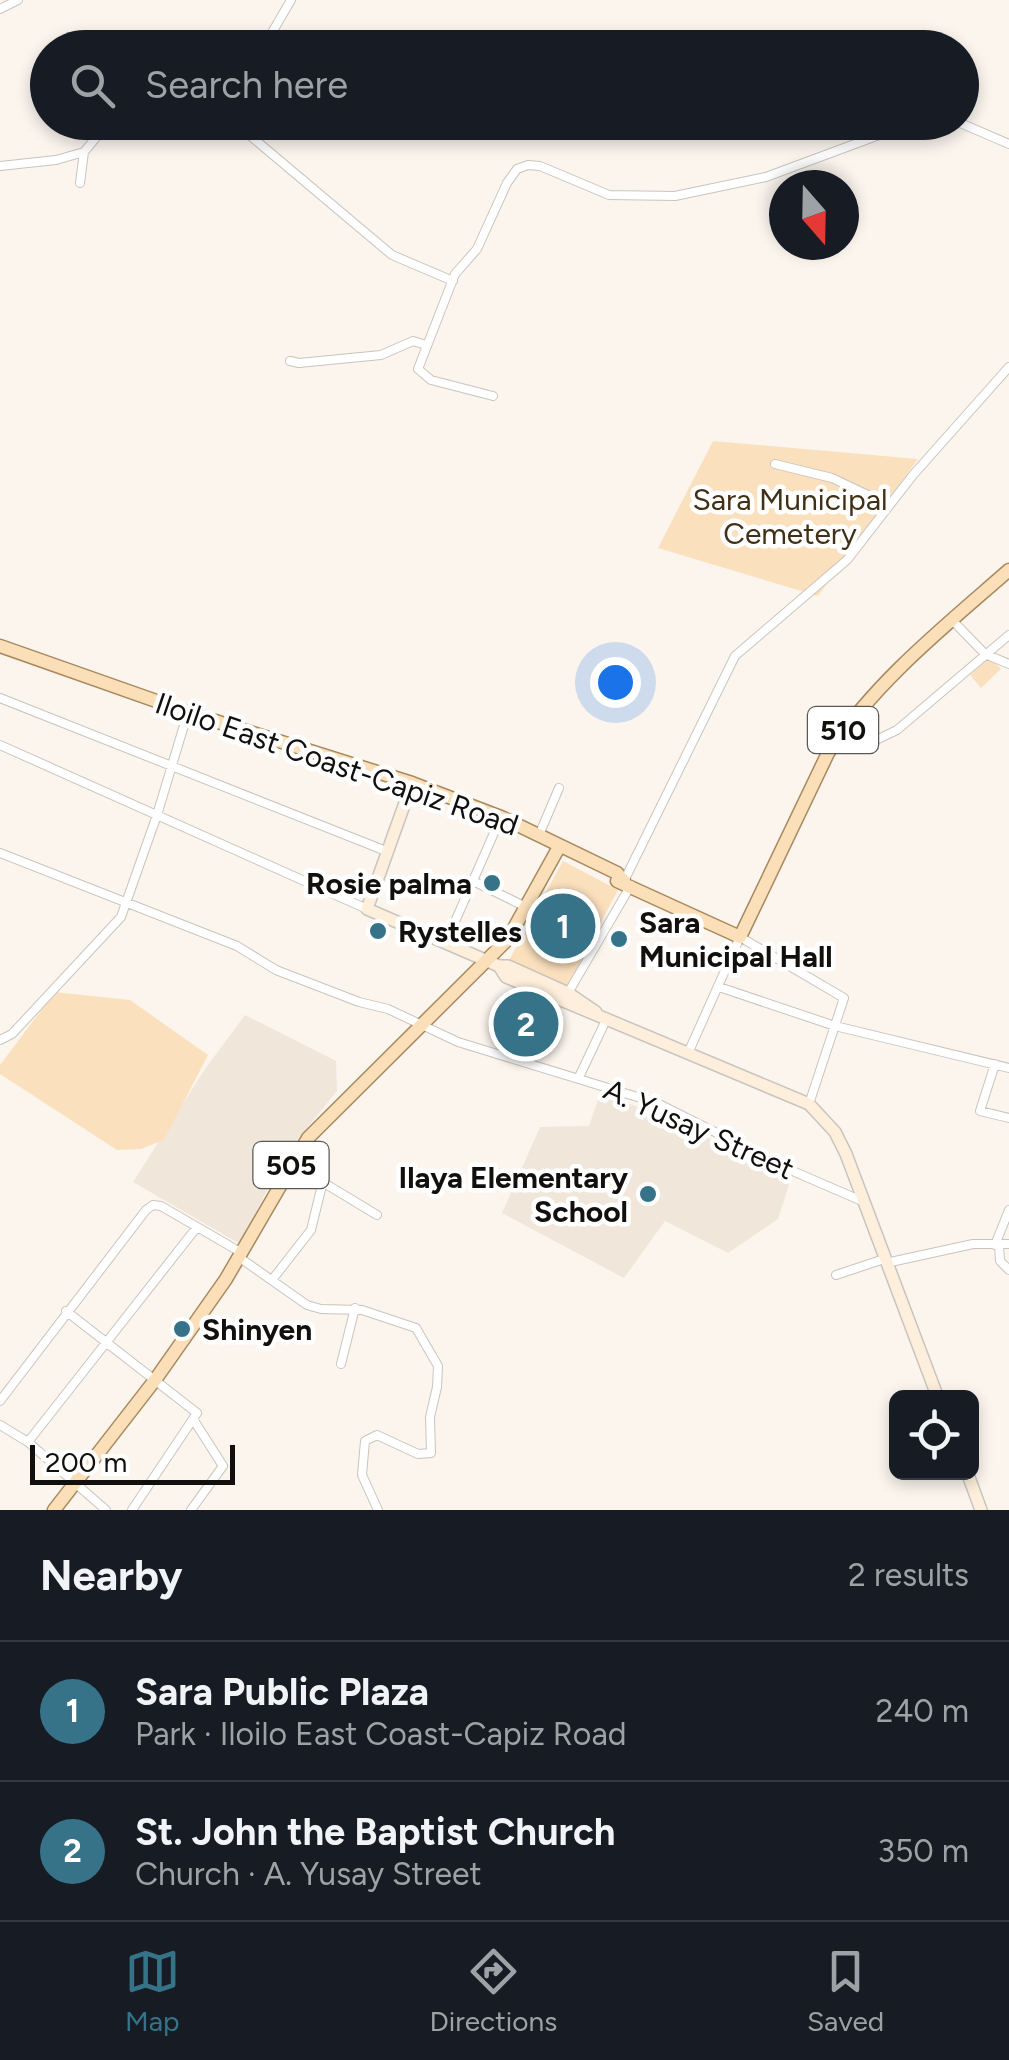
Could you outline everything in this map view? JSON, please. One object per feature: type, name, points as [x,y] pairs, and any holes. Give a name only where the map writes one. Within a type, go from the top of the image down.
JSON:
[{"type":"main road","name":"510","points":[[740,937],[828,753],[843,730],[892,674],[1009,570]]},
{"type":"main road","name":"Iloilo East Coast-Capiz Road","points":[[0,646],[412,784],[502,817],[539,835],[558,850],[493,964],[421,1025],[327,1116],[292,1163],[241,1256],[155,1380],[54,1510]]},
{"type":"main road","points":[[558,850],[617,874],[740,937]]},
{"type":"street","points":[[0,9],[18,0]]},
{"type":"street","points":[[274,30],[291,0]]},
{"type":"street","points":[[979,131],[1009,144]]},
{"type":"street","points":[[80,183],[84,152],[94,140]]},
{"type":"street","points":[[256,140],[392,255],[453,280]]},
{"type":"street","points":[[493,396],[431,380],[418,369],[453,280],[477,249],[487,220],[517,169],[528,164],[540,166],[609,194],[675,196],[766,177],[866,140]]},
{"type":"street","points":[[0,166],[56,160],[84,152]]},
{"type":"street","points":[[290,361],[381,355],[413,340],[426,345]]},
{"type":"street","points":[[565,997],[628,883],[734,656],[846,560],[889,504],[1009,366]]},
{"type":"street","points":[[775,464],[832,478],[889,504]]},
{"type":"street","points":[[952,620],[986,654],[1009,664]]},
{"type":"street","points":[[843,730],[872,742],[885,737],[1009,635]]},
{"type":"street","points":[[0,698],[386,851]]},
{"type":"street","points":[[0,1040],[12,1034],[120,917],[158,814],[188,712]]},
{"type":"street","points":[[0,746],[493,964],[508,966],[603,1017],[809,1104],[840,1140],[935,1390]]},
{"type":"street","points":[[368,909],[412,784]]},
{"type":"street","points":[[539,835],[559,788]]},
{"type":"street","points":[[446,942],[502,817]]},
{"type":"street","name":"A. Yusay Street","points":[[0,853],[237,946],[276,970],[388,1009],[494,1055],[657,1103],[862,1202]]},
{"type":"street","points":[[472,882],[526,907]]},
{"type":"street","points":[[689,1051],[740,937],[842,995],[844,1001],[809,1104]]},
{"type":"street","points":[[720,987],[835,1026],[1009,1068]]},
{"type":"street","points":[[579,1078],[603,1017]]},
{"type":"street","points":[[995,1064],[980,1111],[1009,1118]]},
{"type":"street","points":[[292,1163],[377,1215]]},
{"type":"street","points":[[272,1280],[311,1230],[323,1181]]},
{"type":"street","points":[[0,1401],[146,1210],[161,1206],[241,1256],[306,1305],[321,1309],[355,1308],[416,1328],[438,1366],[438,1388],[430,1416],[431,1453],[418,1454],[378,1435],[365,1441],[362,1475],[378,1510]]},
{"type":"street","points":[[1009,1210],[1000,1261],[1009,1270]]},
{"type":"street","points":[[28,1442],[196,1227]]},
{"type":"street","points":[[836,1275],[973,1244],[1001,1245]]},
{"type":"street","points":[[342,1364],[355,1308]]},
{"type":"street","points":[[66,1311],[197,1413],[132,1510]]},
{"type":"street","points":[[191,1510],[223,1466],[192,1419]]},
{"type":"street","points":[[0,1425],[28,1442],[106,1510]]},
{"type":"street","points":[[969,1480],[981,1510]]},
{"type":"shaded area","points":[[245,1015],[336,1061],[337,1091],[285,1155],[240,1244],[133,1182],[205,1069]]},
{"type":"shaded area","name":"Ilaya Elementary School","points":[[601,1091],[792,1175],[778,1219],[728,1253],[665,1221],[624,1278],[502,1213],[540,1127],[589,1126]]},
{"type":"green space","name":"Sara Municipal Cemetery","points":[[713,441],[918,459],[818,596],[658,548]]},
{"type":"green space","points":[[990,657],[1001,669],[981,688],[970,675]]},
{"type":"green space","points":[[563,861],[618,890],[565,990],[508,962]]},
{"type":"green space","points":[[55,992],[130,1000],[208,1055],[164,1140],[141,1149],[117,1150],[0,1074],[0,1065]]},
{"type":"place","name":"Rosie palma","points":[[492,883]]},
{"type":"place","name":"Sara Public Plaza","points":[[563,926]]},
{"type":"place","name":"Rystelles","points":[[378,931]]},
{"type":"place","name":"Sara Municipal Hall","points":[[619,939]]},
{"type":"place","name":"St. John the Baptist Church","points":[[526,1024]]},
{"type":"place","name":"Ilaya Elementary School","points":[[648,1194]]},
{"type":"place","name":"Shinyen","points":[[182,1329]]}]
